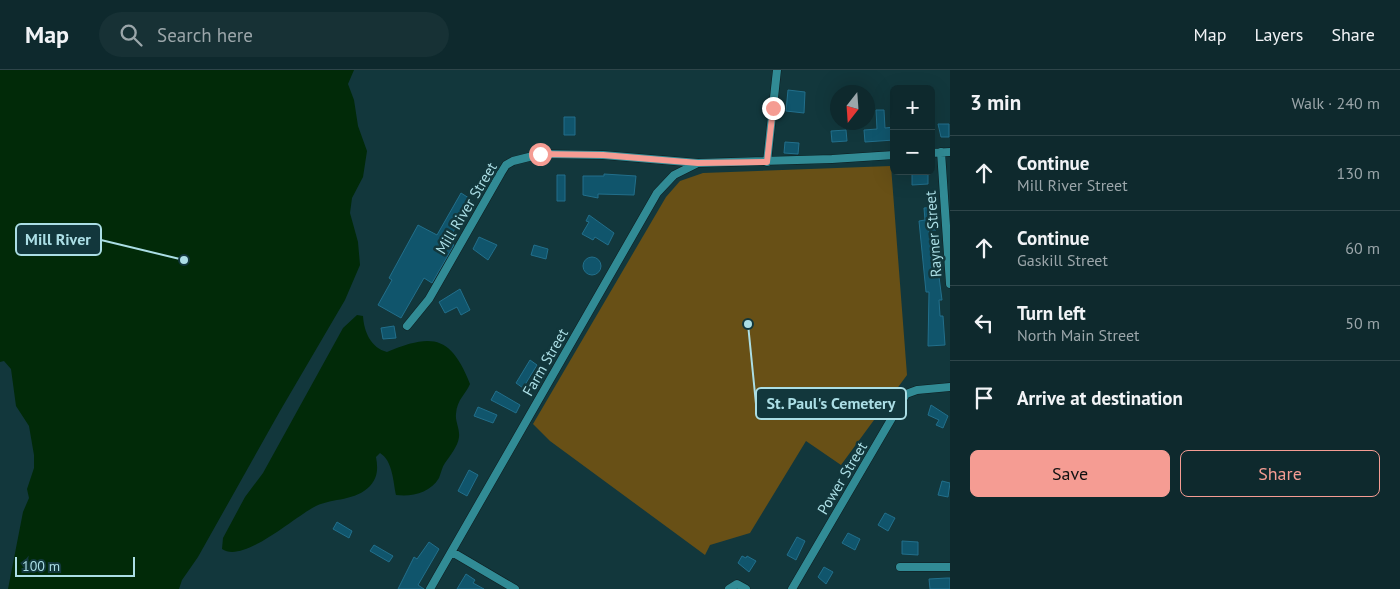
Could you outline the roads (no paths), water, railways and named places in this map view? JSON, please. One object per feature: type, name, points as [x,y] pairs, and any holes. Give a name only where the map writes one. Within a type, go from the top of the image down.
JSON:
[{"type":"street","points":[[767,162],[777,70]]},
{"type":"street","name":"Rayner Street","points":[[941,152],[950,284]]},
{"type":"street","points":[[935,153],[950,152]]},
{"type":"street","name":"Mill River Street","points":[[407,326],[429,299],[501,173],[506,165],[513,161],[541,154],[603,155],[698,163],[767,162],[890,155]]},
{"type":"street","name":"Farm Street","points":[[430,589],[658,193],[674,175],[698,163]]},
{"type":"street","name":"Power Street","points":[[792,589],[906,394],[917,390],[950,387]]},
{"type":"street","points":[[452,552],[515,589]]},
{"type":"street","points":[[900,567],[950,567]]},
{"type":"street","points":[[732,586],[746,589]]},
{"type":"place","name":"Mill River","points":[[184,260]]},
{"type":"place","name":"St. Paul's Cemetery","points":[[748,324]]}]
